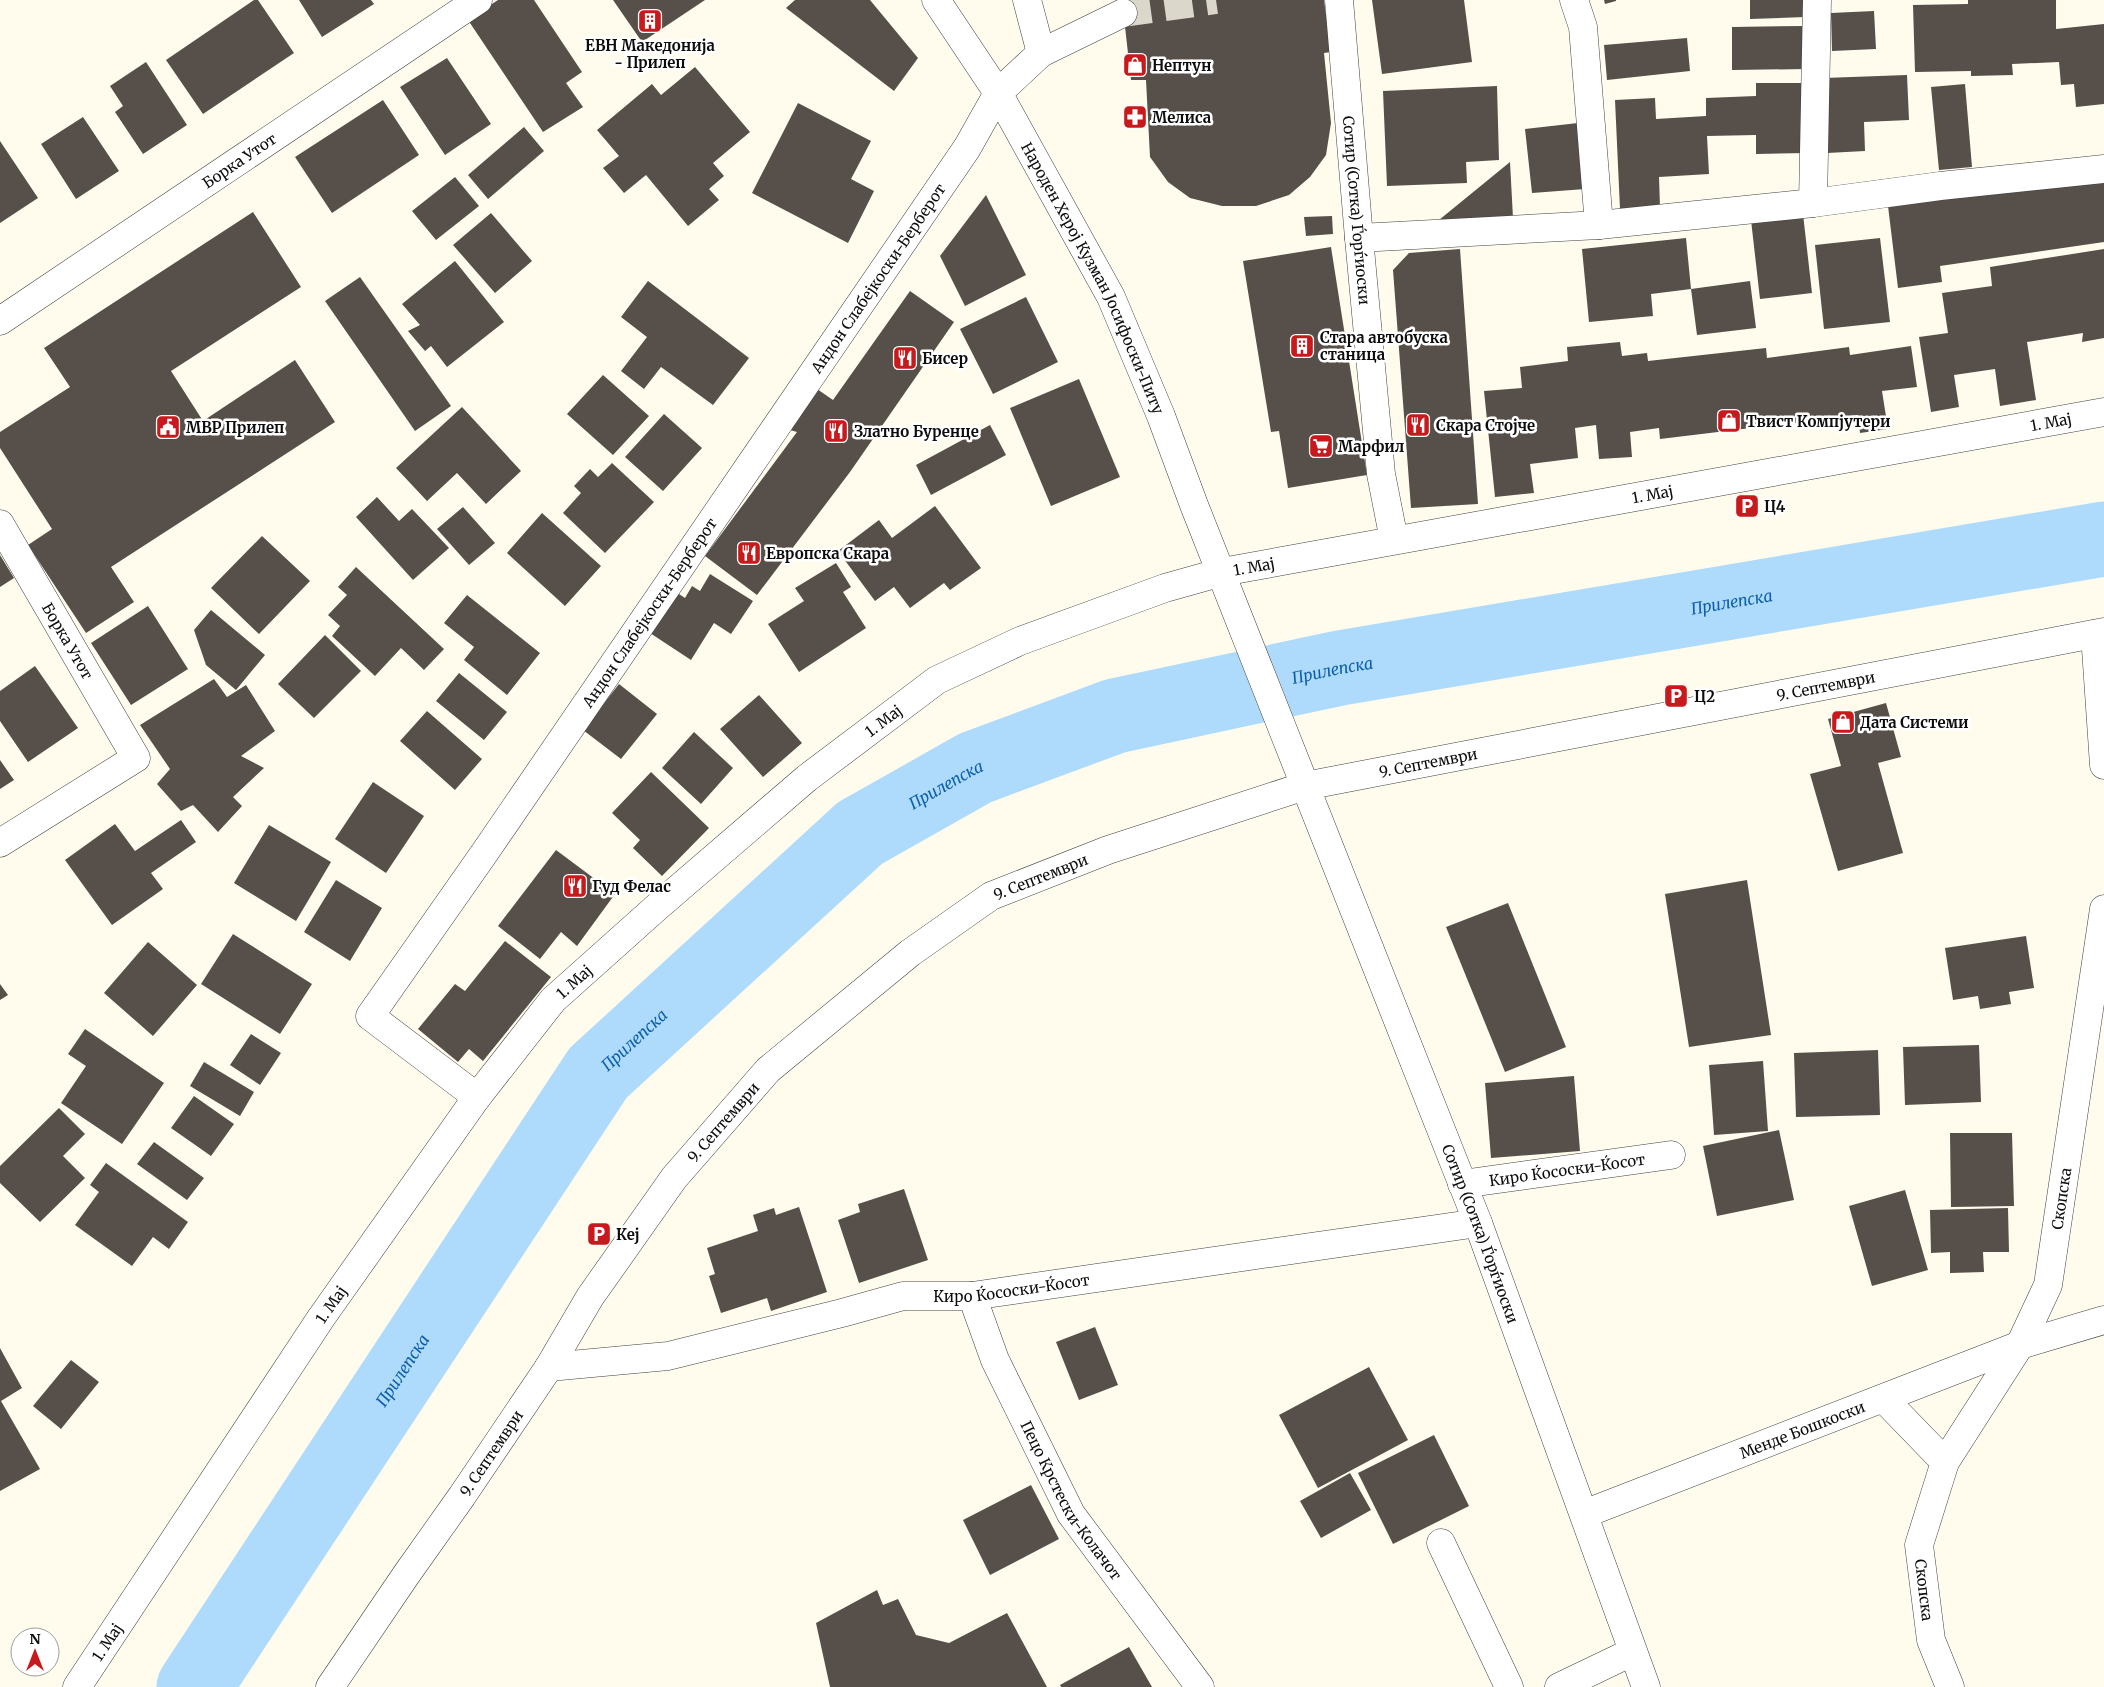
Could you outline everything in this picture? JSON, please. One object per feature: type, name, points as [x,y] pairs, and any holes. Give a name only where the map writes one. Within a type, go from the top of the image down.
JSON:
[{"type":"street","name":"Борка Утот","points":[[0,321],[478,0]]},
{"type":"street","name":"Народен Херој Кузман Јосифоски-Питу","points":[[936,0],[998,93],[1111,297],[1161,416],[1194,505],[1306,786]]},
{"type":"street","points":[[1027,0],[1041,53]]},
{"type":"street","name":"Сотир (Сотка) Ѓорѓиоски","points":[[1339,0],[1381,474],[1394,540]]},
{"type":"street","points":[[1574,0],[1583,27],[1599,225]]},
{"type":"street","points":[[1813,203],[1817,0]]},
{"type":"street","points":[[998,93],[1041,53],[1123,13]]},
{"type":"street","name":"Андон Слабејкоски-Берберот","points":[[476,1097],[370,1016],[483,855],[967,148],[998,93]]},
{"type":"street","points":[[1359,238],[1599,225],[1813,203],[1940,186],[2104,169]]},
{"type":"street","name":"1. Мај","points":[[77,1687],[321,1318],[476,1097],[553,1000],[657,907],[807,778],[937,680],[1038,634],[1165,588],[1222,572],[2104,412]]},
{"type":"street","name":"Борка Утот","points":[[0,524],[136,758],[0,843]]},
{"type":"street","points":[[2099,633],[2104,765]]},
{"type":"street","name":"9. Септември","points":[[330,1687],[406,1574],[462,1496],[549,1367],[590,1298],[674,1178],[768,1070],[910,952],[991,896],[1108,850],[1306,786],[2099,633]]},
{"type":"street","name":"Сотир (Сотка) Ѓорѓиоски","points":[[1306,786],[1478,1223],[1646,1687]]},
{"type":"street","name":"Скопска","points":[[1950,1687],[1931,1640],[1919,1545],[1945,1462],[2020,1345],[2048,1285],[2104,910]]},
{"type":"street","name":"Киро Ќососки-Ќосот","points":[[1462,1184],[1671,1155]]},
{"type":"street","name":"Киро Ќососки-Ќосот","points":[[549,1367],[668,1356],[903,1296],[972,1296],[1478,1223]]},
{"type":"street","name":"Пецо Крстески-Колачот","points":[[972,1296],[995,1360],[1071,1514],[1200,1687]]},
{"type":"street","name":"Менде Бошкоски","points":[[1584,1514],[2020,1345],[2104,1320]]},
{"type":"street","points":[[1884,1399],[1945,1462]]},
{"type":"street","points":[[1441,1543],[1509,1687]]},
{"type":"street","points":[[1559,1687],[1632,1652]]},
{"type":"building","points":[[254,0],[258,0],[294,53],[203,114],[166,60]]},
{"type":"building","points":[[299,0],[371,0],[374,4],[322,37]]},
{"type":"building","points":[[498,0],[534,0],[582,72],[566,83],[583,107],[543,132],[468,20]]},
{"type":"building","name":"ЕВН Македонија - Прилеп","points":[[613,0],[705,0],[642,42]]},
{"type":"building","points":[[795,0],[870,0],[918,58],[894,91],[786,8]]},
{"type":"building","points":[[1122,0],[1324,0],[1331,52],[1324,53],[1331,123],[1326,155],[1310,177],[1289,195],[1256,206],[1222,206],[1190,198],[1168,182],[1150,157],[1146,80],[1131,80]]},
{"type":"building","points":[[1372,0],[1464,0],[1472,62],[1382,74]]},
{"type":"building","points":[[1604,0],[1616,0],[1616,1],[1605,4]]},
{"type":"building","points":[[1750,0],[1806,0],[1806,17],[1750,19]]},
{"type":"building","points":[[1968,0],[2056,0],[2056,29],[2104,24],[2104,104],[2076,107],[2074,84],[2061,85],[2059,62],[2012,64],[2013,75],[1971,76],[1971,71],[1915,72],[1913,5],[1968,4]]},
{"type":"building","points":[[1874,11],[1876,49],[1832,51],[1831,13]]},
{"type":"building","points":[[1805,26],[1806,69],[1732,70],[1732,27]]},
{"type":"building","points":[[1687,38],[1690,71],[1607,80],[1604,45]]},
{"type":"building","points":[[447,58],[491,124],[445,155],[400,87]]},
{"type":"building","points":[[146,62],[187,125],[143,154],[115,112],[123,106],[110,86]]},
{"type":"building","points":[[695,67],[750,132],[713,163],[724,176],[709,189],[719,200],[688,226],[646,175],[624,193],[603,168],[619,156],[597,130],[652,84],[661,95]]},
{"type":"building","points":[[1907,75],[1909,120],[1864,122],[1865,151],[1827,153],[1824,78]]},
{"type":"building","points":[[1756,83],[1807,83],[1808,153],[1756,154],[1756,135],[1707,136],[1709,174],[1659,177],[1660,207],[1620,209],[1615,100],[1655,98],[1656,119],[1706,116],[1706,98],[1756,96]]},
{"type":"building","points":[[1965,84],[1972,167],[1939,170],[1931,87]]},
{"type":"building","points":[[1497,86],[1499,160],[1466,162],[1467,183],[1387,186],[1383,91]]},
{"type":"building","points":[[383,100],[419,155],[332,213],[295,157]]},
{"type":"building","points":[[798,103],[871,141],[851,179],[874,191],[848,243],[752,193]]},
{"type":"building","points":[[83,117],[119,171],[76,199],[41,144]]},
{"type":"building","points":[[1578,123],[1585,189],[1532,193],[1525,129]]},
{"type":"building","points":[[524,127],[544,151],[488,199],[468,175]]},
{"type":"building","points":[[0,141],[38,198],[0,223]]},
{"type":"building","points":[[1510,162],[1513,218],[1439,220]]},
{"type":"building","points":[[455,177],[479,206],[436,240],[412,211]]},
{"type":"building","points":[[2104,179],[2104,242],[1940,266],[1942,282],[1898,288],[1888,206]]},
{"type":"building","points":[[986,195],[1026,275],[965,306],[940,256]]},
{"type":"building","name":"МВР Прилеп","points":[[253,212],[301,287],[171,371],[203,421],[295,360],[335,422],[111,567],[134,602],[86,633],[28,545],[52,529],[0,448],[0,432],[70,387],[44,348]]},
{"type":"building","points":[[491,213],[532,261],[495,293],[453,245]]},
{"type":"building","points":[[1803,214],[1812,293],[1760,299],[1751,220]]},
{"type":"building","points":[[1332,216],[1333,234],[1306,236],[1304,217]]},
{"type":"building","points":[[1686,238],[1691,289],[1651,294],[1653,316],[1589,322],[1582,249]]},
{"type":"building","points":[[1880,238],[1890,322],[1824,329],[1815,245]]},
{"type":"building","name":"Стара автобуска станица","points":[[1331,247],[1367,475],[1288,488],[1279,431],[1271,432],[1243,261]]},
{"type":"building","points":[[1460,249],[1478,504],[1411,508],[1393,270],[1409,253]]},
{"type":"building","points":[[2104,249],[2104,338],[2082,342],[2083,333],[2027,342],[2036,400],[2000,406],[1995,369],[1954,375],[1959,407],[1931,412],[1919,337],[1948,333],[1942,293],[1992,286],[1990,267]]},
{"type":"building","points":[[455,261],[504,322],[447,367],[431,346],[425,351],[408,331],[420,325],[402,304]]},
{"type":"building","points":[[360,277],[451,406],[415,431],[325,301]]},
{"type":"building","points":[[648,281],[749,358],[713,405],[661,367],[644,389],[621,371],[647,337],[621,317]]},
{"type":"building","points":[[1750,281],[1756,328],[1697,335],[1691,289]]},
{"type":"building","points":[[910,291],[954,322],[850,472],[757,595],[705,556],[797,432],[790,430],[817,389],[833,400]]},
{"type":"building","points":[[1026,297],[1058,362],[993,394],[960,329]]},
{"type":"building","points":[[1620,342],[1622,356],[1647,353],[1648,361],[1766,348],[1767,358],[1849,347],[1850,355],[1911,346],[1917,387],[1882,391],[1888,429],[1860,433],[1858,415],[1660,439],[1659,428],[1630,432],[1632,457],[1599,459],[1596,425],[1575,428],[1578,458],[1530,464],[1534,493],[1495,497],[1484,391],[1522,388],[1520,367],[1568,361],[1567,347]]},
{"type":"building","points":[[603,375],[649,416],[613,455],[567,414]]},
{"type":"building","points":[[1079,379],[1120,477],[1051,506],[1010,408]]},
{"type":"building","points":[[462,407],[521,471],[486,504],[457,473],[427,501],[396,468]]},
{"type":"building","points":[[664,414],[702,448],[663,491],[625,457]]},
{"type":"building","points":[[990,425],[1006,455],[931,495],[916,465]]},
{"type":"building","points":[[612,463],[654,502],[605,553],[563,513],[581,493],[574,486],[590,469],[598,477]]},
{"type":"building","points":[[377,497],[399,521],[412,509],[449,548],[413,580],[356,517]]},
{"type":"building","points":[[935,506],[981,568],[950,590],[944,583],[910,608],[894,587],[875,601],[838,551],[879,520],[892,538]]},
{"type":"building","points":[[463,507],[495,543],[469,565],[437,529]]},
{"type":"building","points":[[542,513],[601,566],[565,606],[507,553]]},
{"type":"building","points":[[262,536],[310,581],[259,634],[211,588]]},
{"type":"building","points":[[0,555],[14,578],[0,587]]},
{"type":"building","points":[[836,563],[851,587],[843,592],[866,628],[799,672],[768,624],[804,601],[795,588]]},
{"type":"building","points":[[356,567],[444,649],[424,670],[401,648],[375,676],[332,636],[340,626],[328,615],[347,595],[338,587]]},
{"type":"building","points":[[710,574],[753,601],[731,634],[714,623],[691,660],[650,633],[676,592],[685,598],[692,586],[700,591]]},
{"type":"building","points":[[467,595],[540,653],[507,695],[464,660],[474,647],[444,623]]},
{"type":"building","points":[[148,606],[188,669],[131,705],[91,643]]},
{"type":"building","points":[[211,610],[265,655],[236,690],[206,665],[194,630]]},
{"type":"building","points":[[325,635],[361,671],[314,718],[278,684]]},
{"type":"building","points":[[35,666],[78,728],[28,762],[0,721],[0,691]]},
{"type":"building","points":[[459,673],[507,712],[484,740],[436,701]]},
{"type":"building","points":[[214,679],[227,697],[246,685],[275,731],[241,756],[264,768],[233,797],[242,806],[218,832],[193,805],[181,811],[157,784],[170,769],[140,725]]},
{"type":"building","points":[[619,684],[657,714],[621,759],[583,730]]},
{"type":"building","points":[[759,695],[802,743],[763,777],[720,729]]},
{"type":"building","points":[[1886,703],[1901,757],[1878,763],[1903,853],[1838,871],[1810,774],[1841,766],[1828,719]]},
{"type":"building","points":[[427,711],[482,759],[455,790],[400,741]]},
{"type":"building","points":[[694,732],[733,768],[701,804],[662,768]]},
{"type":"building","points":[[0,760],[14,780],[0,789]]},
{"type":"building","points":[[651,772],[709,828],[662,876],[633,848],[640,840],[612,813]]},
{"type":"building","points":[[373,782],[424,816],[386,873],[335,839]]},
{"type":"building","points":[[181,820],[196,842],[151,873],[163,889],[112,925],[65,860],[115,824],[135,851]]},
{"type":"building","points":[[269,825],[331,862],[296,921],[234,883]]},
{"type":"building","points":[[556,850],[615,894],[577,946],[561,932],[540,959],[498,926]]},
{"type":"building","points":[[336,880],[382,908],[350,961],[304,932]]},
{"type":"building","points":[[1747,880],[1771,1035],[1689,1047],[1665,894]]},
{"type":"building","points":[[1508,903],[1566,1047],[1505,1072],[1446,927]]},
{"type":"building","points":[[233,934],[312,984],[280,1034],[201,984]]},
{"type":"building","points":[[2026,936],[2034,988],[2009,992],[2011,1004],[1980,1009],[1978,996],[1953,1000],[1945,948]]},
{"type":"building","points":[[505,941],[551,977],[483,1061],[469,1049],[458,1062],[418,1029],[455,984],[465,991]]},
{"type":"building","points":[[148,942],[197,985],[153,1036],[104,993]]},
{"type":"building","points":[[0,984],[8,995],[0,1000]]},
{"type":"building","points":[[85,1029],[164,1083],[122,1144],[61,1103],[86,1066],[68,1054]]},
{"type":"building","points":[[251,1034],[281,1053],[260,1085],[230,1065]]},
{"type":"building","points":[[1979,1045],[1981,1102],[1905,1105],[1903,1047]]},
{"type":"building","points":[[1878,1050],[1880,1115],[1796,1117],[1794,1053]]},
{"type":"building","points":[[1763,1061],[1768,1131],[1714,1135],[1709,1065]]},
{"type":"building","points":[[204,1062],[254,1092],[240,1116],[190,1086]]},
{"type":"building","points":[[1574,1076],[1580,1151],[1491,1158],[1485,1083]]},
{"type":"building","points":[[194,1096],[234,1124],[211,1156],[171,1128]]},
{"type":"building","points":[[59,1108],[85,1134],[63,1156],[85,1178],[40,1222],[0,1183],[0,1166]]},
{"type":"building","points":[[1779,1130],[1794,1200],[1717,1216],[1703,1146]]},
{"type":"building","points":[[1950,1133],[2012,1133],[2014,1206],[1951,1207]]},
{"type":"building","points":[[154,1142],[204,1178],[187,1200],[137,1164]]},
{"type":"building","points":[[106,1163],[188,1222],[169,1249],[153,1237],[132,1266],[75,1225],[99,1192],[90,1185]]},
{"type":"building","points":[[904,1189],[928,1260],[859,1283],[838,1220],[860,1212],[858,1204]]},
{"type":"building","points":[[1905,1190],[1928,1270],[1872,1286],[1849,1206]]},
{"type":"building","points":[[799,1207],[827,1292],[771,1311],[767,1298],[721,1313],[709,1276],[715,1274],[707,1248],[758,1231],[753,1215],[774,1208],[776,1215]]},
{"type":"building","points":[[2008,1208],[2009,1252],[1983,1252],[1984,1272],[1950,1273],[1950,1252],[1931,1253],[1930,1210]]},
{"type":"building","points":[[1095,1327],[1118,1385],[1079,1400],[1056,1342]]},
{"type":"building","points":[[0,1348],[22,1388],[1,1401],[40,1469],[0,1491]]},
{"type":"building","points":[[71,1360],[99,1382],[61,1429],[33,1406]]},
{"type":"building","points":[[1369,1367],[1408,1440],[1318,1488],[1279,1415]]},
{"type":"building","points":[[1434,1435],[1469,1506],[1393,1544],[1358,1473]]},
{"type":"building","points":[[1350,1473],[1371,1510],[1321,1538],[1300,1501]]},
{"type":"building","points":[[1031,1485],[1059,1539],[990,1575],[963,1520]]},
{"type":"building","points":[[877,1590],[883,1605],[898,1599],[916,1635],[949,1643],[1007,1613],[1047,1687],[830,1687],[816,1623]]},
{"type":"building","points":[[1129,1647],[1152,1687],[1061,1687],[1060,1685]]},
{"type":"waterway","name":"Прилепска","points":[[194,1687],[598,1073],[860,833],[975,768],[1115,716],[1340,668],[2104,539]]},
{"type":"tunnel","points":[[1123,13],[1216,0]]},
{"type":"place","name":"ЕВН Македонија - Прилеп","points":[[650,21]]},
{"type":"place","name":"Нептун","points":[[1135,65]]},
{"type":"place","name":"Мелиса","points":[[1135,117]]},
{"type":"place","name":"Стара автобуска станица","points":[[1302,346]]},
{"type":"place","name":"Бисер","points":[[905,358]]},
{"type":"place","name":"Твист Компјутери","points":[[1729,421]]},
{"type":"place","name":"Скара Стојче","points":[[1418,425]]},
{"type":"place","name":"МВР Прилеп","points":[[168,427]]},
{"type":"place","name":"Златно Буренце","points":[[836,431]]},
{"type":"place","name":"Марфил","points":[[1321,446]]},
{"type":"place","name":"Ц4","points":[[1747,506]]},
{"type":"place","name":"Европска Скара","points":[[749,553]]},
{"type":"place","name":"Ц2","points":[[1676,696]]},
{"type":"place","name":"Дата Системи","points":[[1843,722]]},
{"type":"place","name":"Гуд Фелас","points":[[575,886]]},
{"type":"place","name":"Кеј","points":[[599,1234]]}]
